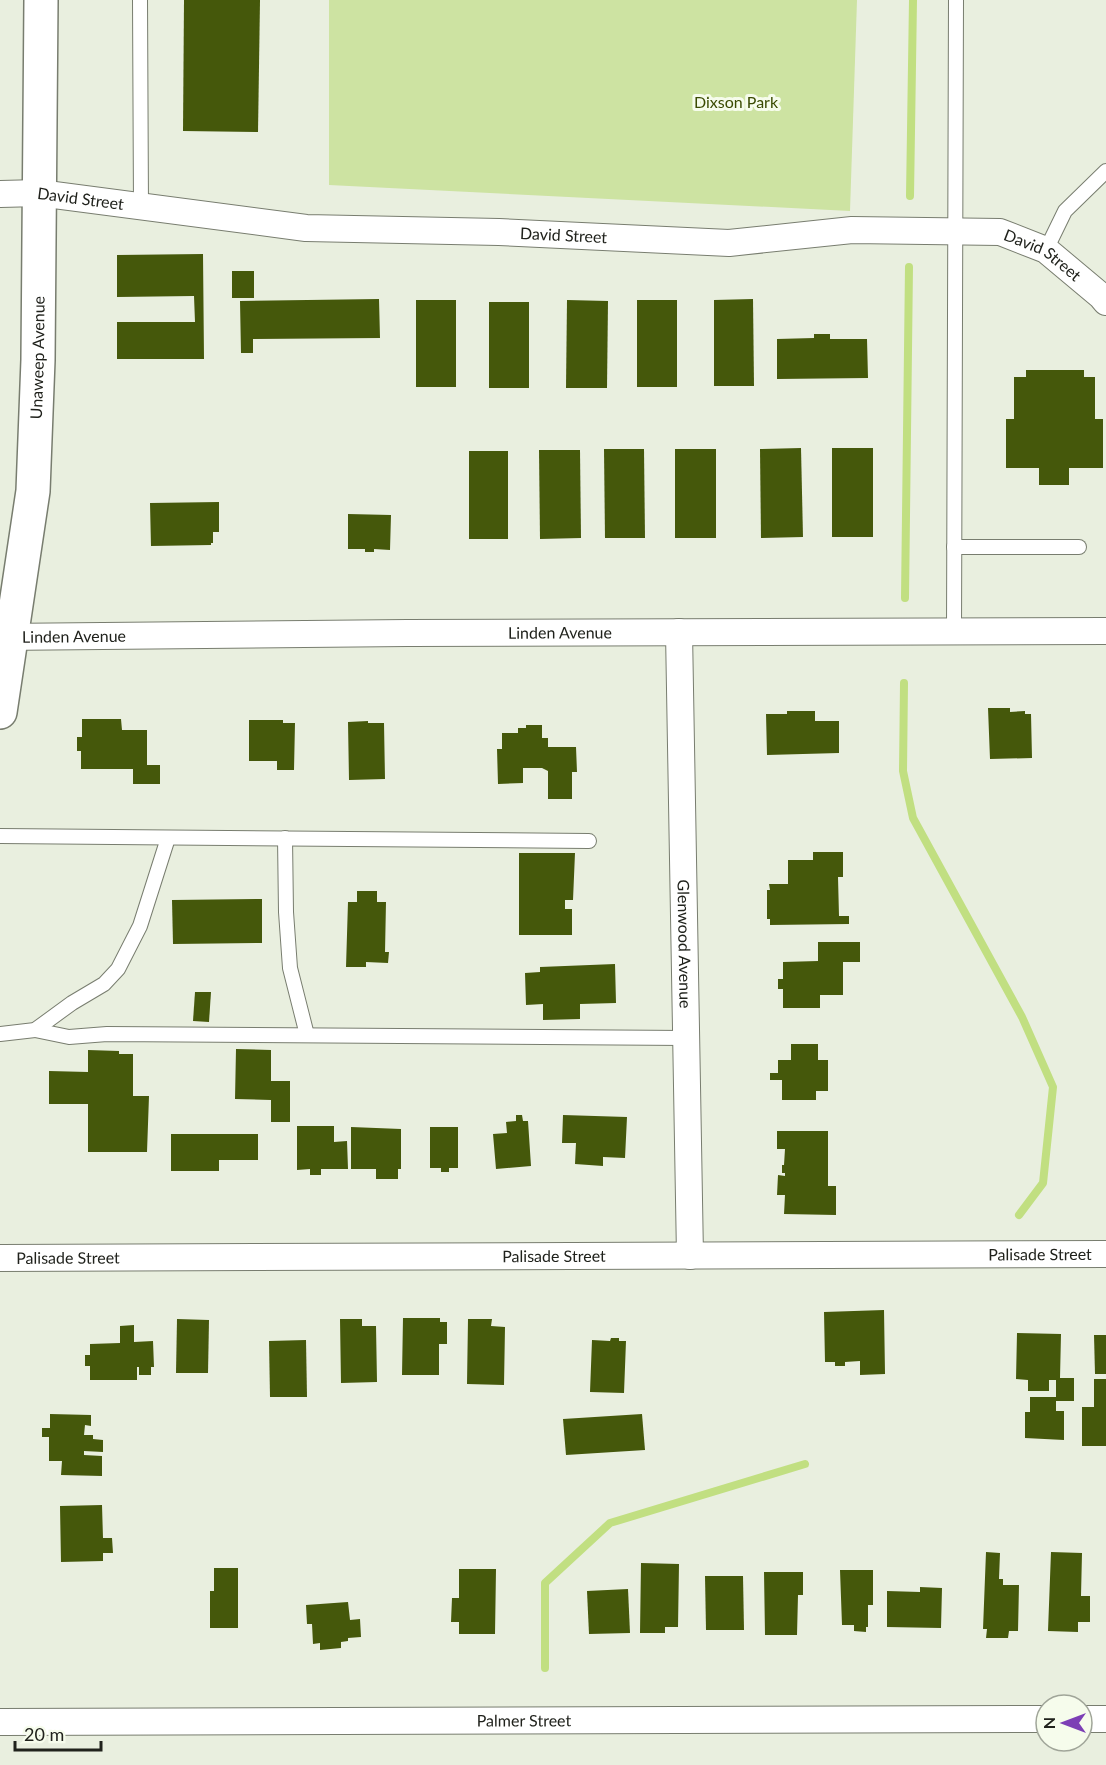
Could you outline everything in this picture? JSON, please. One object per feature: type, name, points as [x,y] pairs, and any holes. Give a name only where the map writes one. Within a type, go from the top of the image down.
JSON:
[{"type":"main road","name":"Unaweep Avenue","points":[[0,712],[6,637],[33,491],[38,360],[41,0]]},
{"type":"street","name":"David Street","points":[[0,194],[39,193],[306,228],[499,232],[729,243],[852,230],[1000,232],[1046,250],[1106,302]]},
{"type":"street","name":"Linden Avenue","points":[[6,637],[407,633],[1106,631]]},
{"type":"street","name":"Glenwood Avenue","points":[[679,632],[690,1256]]},
{"type":"street","name":"Palisade Street","points":[[0,1258],[1106,1254]]},
{"type":"street","name":"Palmer Street","points":[[0,1722],[1034,1719]]},
{"type":"lane","points":[[141,0],[141,207]]},
{"type":"lane","points":[[954,632],[956,0]]},
{"type":"lane","points":[[1046,250],[1065,211],[1106,171]]},
{"type":"lane","points":[[954,547],[1079,547]]},
{"type":"lane","points":[[0,836],[588,841]]},
{"type":"lane","points":[[35,1030],[72,1003],[104,984],[118,969],[140,926],[168,838]]},
{"type":"lane","points":[[285,838],[286,912],[290,968],[307,1035]]},
{"type":"lane","points":[[0,1034],[35,1030],[69,1037],[107,1034],[686,1038]]},
{"type":"green space","name":"Dixson Park","points":[[329,0],[857,0],[850,211],[329,185]]},
{"type":"building","points":[[184,0],[260,0],[258,132],[183,131]]},
{"type":"building","points":[[203,254],[204,359],[117,359],[117,322],[195,322],[194,296],[117,297],[117,255]]},
{"type":"building","points":[[232,271],[254,271],[254,298],[232,298]]},
{"type":"building","points":[[379,299],[380,338],[253,339],[253,353],[241,353],[240,301]]},
{"type":"building","points":[[753,299],[754,386],[714,386],[714,300]]},
{"type":"building","points":[[416,300],[456,300],[456,387],[416,387]]},
{"type":"building","points":[[567,300],[608,301],[607,388],[566,388]]},
{"type":"building","points":[[637,300],[677,300],[677,387],[637,387]]},
{"type":"building","points":[[489,302],[529,302],[529,388],[489,388]]},
{"type":"building","points":[[814,334],[830,334],[830,339],[867,339],[868,378],[777,379],[777,339],[814,338]]},
{"type":"building","points":[[1026,370],[1084,370],[1084,377],[1095,377],[1095,419],[1103,419],[1103,468],[1069,468],[1069,485],[1039,485],[1039,468],[1006,468],[1006,419],[1014,419],[1014,377],[1026,377]]},
{"type":"building","points":[[801,448],[803,537],[761,538],[760,449]]},
{"type":"building","points":[[832,448],[873,448],[873,537],[832,537]]},
{"type":"building","points":[[604,449],[644,449],[645,538],[605,538]]},
{"type":"building","points":[[675,449],[716,449],[716,538],[675,538]]},
{"type":"building","points":[[539,450],[580,450],[581,538],[540,539]]},
{"type":"building","points":[[469,451],[508,451],[508,539],[469,539]]},
{"type":"building","points":[[219,502],[219,532],[213,532],[211,545],[151,546],[150,503]]},
{"type":"building","points":[[348,514],[391,515],[390,550],[374,549],[374,552],[365,552],[365,549],[348,549]]},
{"type":"building","points":[[988,708],[1010,708],[1010,712],[1025,711],[1025,714],[1031,714],[1032,758],[990,759]]},
{"type":"building","points":[[787,711],[815,711],[815,721],[839,721],[839,753],[767,755],[766,714],[787,714]]},
{"type":"building","points":[[82,719],[121,719],[122,730],[147,730],[147,765],[160,765],[160,784],[133,784],[133,769],[81,769],[81,751],[77,751],[77,737],[82,737]]},
{"type":"building","points":[[249,720],[283,720],[283,723],[295,723],[294,770],[277,770],[277,761],[249,761]]},
{"type":"building","points":[[368,721],[368,723],[384,723],[385,779],[349,780],[348,722]]},
{"type":"building","points":[[526,725],[542,725],[542,738],[548,738],[548,747],[576,747],[577,772],[572,772],[572,799],[548,799],[548,771],[542,768],[523,768],[523,783],[498,784],[497,749],[502,749],[502,733],[518,733],[518,728],[526,728]]},
{"type":"building","points":[[813,852],[843,852],[843,877],[838,877],[839,916],[849,916],[849,924],[770,925],[770,919],[767,919],[769,884],[788,884],[788,860],[813,860]]},
{"type":"building","points":[[519,853],[575,853],[573,900],[565,900],[565,909],[572,909],[572,935],[519,935]]},
{"type":"building","points":[[357,891],[377,891],[377,902],[386,902],[385,952],[389,952],[388,963],[366,962],[366,967],[346,967],[348,902],[357,902]]},
{"type":"building","points":[[262,899],[262,943],[173,944],[172,900]]},
{"type":"building","points":[[818,942],[860,942],[860,962],[843,962],[843,995],[820,995],[820,1008],[783,1008],[783,989],[778,989],[778,979],[783,979],[783,962],[818,961]]},
{"type":"building","points":[[615,964],[616,1003],[580,1004],[580,1019],[543,1020],[543,1004],[526,1005],[525,973],[540,972],[540,967]]},
{"type":"building","points":[[195,992],[211,992],[209,1022],[193,1021]]},
{"type":"building","points":[[791,1044],[818,1044],[818,1060],[828,1060],[828,1091],[816,1091],[816,1100],[782,1100],[782,1080],[770,1080],[770,1073],[778,1073],[778,1060],[791,1060]]},
{"type":"building","points":[[236,1049],[271,1050],[271,1081],[290,1081],[290,1122],[271,1122],[271,1100],[235,1099]]},
{"type":"building","points":[[88,1050],[133,1054],[133,1096],[149,1096],[147,1152],[88,1152],[88,1104],[49,1104],[49,1071],[88,1072]]},
{"type":"building","points":[[516,1115],[522,1115],[523,1121],[528,1121],[531,1166],[496,1169],[493,1134],[507,1133],[506,1122],[516,1121]]},
{"type":"building","points":[[563,1115],[627,1117],[625,1158],[603,1157],[603,1166],[575,1164],[576,1143],[562,1143]]},
{"type":"building","points":[[297,1126],[334,1126],[334,1142],[347,1141],[348,1169],[321,1169],[321,1175],[310,1175],[310,1169],[297,1170]]},
{"type":"building","points":[[351,1127],[401,1129],[401,1169],[398,1169],[398,1179],[376,1179],[376,1169],[351,1169]]},
{"type":"building","points":[[430,1127],[458,1127],[458,1168],[449,1168],[449,1172],[441,1172],[441,1168],[430,1168]]},
{"type":"building","points":[[777,1131],[828,1131],[828,1186],[836,1186],[836,1215],[784,1214],[785,1195],[777,1195],[778,1175],[785,1176],[785,1173],[782,1173],[782,1165],[784,1165],[785,1149],[777,1149]]},
{"type":"building","points":[[171,1134],[258,1134],[258,1160],[219,1160],[219,1171],[171,1171]]},
{"type":"building","points":[[884,1310],[885,1374],[860,1375],[860,1361],[845,1362],[845,1366],[835,1366],[835,1362],[825,1362],[824,1312]]},
{"type":"building","points":[[403,1318],[440,1318],[440,1322],[447,1322],[447,1344],[439,1344],[439,1375],[402,1375]]},
{"type":"building","points":[[177,1319],[209,1320],[208,1373],[176,1373]]},
{"type":"building","points":[[340,1319],[362,1319],[362,1326],[376,1326],[377,1382],[341,1383]]},
{"type":"building","points":[[468,1319],[492,1319],[491,1326],[505,1327],[504,1385],[467,1384]]},
{"type":"building","points":[[134,1325],[134,1342],[153,1341],[154,1367],[151,1367],[151,1375],[139,1375],[139,1367],[137,1367],[137,1380],[90,1380],[90,1366],[85,1366],[85,1355],[90,1355],[90,1344],[120,1343],[120,1326]]},
{"type":"building","points":[[1017,1333],[1061,1334],[1060,1378],[1074,1378],[1074,1401],[1056,1401],[1056,1411],[1064,1411],[1064,1440],[1025,1438],[1025,1412],[1030,1412],[1030,1397],[1056,1397],[1056,1380],[1049,1380],[1049,1391],[1028,1391],[1028,1380],[1016,1379]]},
{"type":"building","points":[[1094,1335],[1106,1335],[1106,1374],[1095,1374]]},
{"type":"building","points":[[611,1338],[626,1341],[624,1393],[590,1392],[592,1340],[610,1341]]},
{"type":"building","points":[[306,1340],[307,1397],[270,1397],[269,1341]]},
{"type":"building","points":[[1094,1379],[1106,1379],[1106,1446],[1082,1446],[1082,1407],[1094,1407]]},
{"type":"building","points":[[50,1414],[91,1415],[91,1426],[85,1425],[84,1435],[93,1435],[93,1439],[103,1440],[103,1452],[84,1451],[84,1455],[102,1456],[102,1476],[61,1475],[62,1461],[49,1461],[49,1437],[42,1437],[42,1428],[50,1428]]},
{"type":"building","points":[[642,1414],[645,1450],[566,1455],[563,1419]]},
{"type":"building","points":[[102,1505],[103,1538],[112,1538],[113,1553],[103,1553],[103,1561],[61,1562],[60,1506]]},
{"type":"building","points":[[986,1552],[1000,1553],[999,1579],[1003,1579],[1003,1585],[1019,1585],[1018,1631],[1009,1631],[1008,1638],[986,1638],[987,1629],[983,1629]]},
{"type":"building","points":[[1051,1552],[1082,1553],[1081,1596],[1090,1596],[1090,1622],[1078,1622],[1078,1632],[1048,1631]]},
{"type":"building","points":[[641,1563],[679,1564],[678,1627],[665,1627],[665,1633],[640,1633]]},
{"type":"building","points":[[214,1568],[238,1568],[238,1628],[210,1628],[210,1591],[214,1591]]},
{"type":"building","points":[[459,1569],[496,1569],[495,1634],[459,1634],[459,1622],[451,1622],[452,1598],[459,1598]]},
{"type":"building","points":[[840,1570],[873,1570],[873,1605],[868,1605],[866,1632],[854,1631],[854,1625],[842,1625]]},
{"type":"building","points":[[764,1572],[803,1572],[803,1595],[798,1595],[797,1635],[765,1635]]},
{"type":"building","points":[[705,1576],[743,1576],[744,1630],[706,1630]]},
{"type":"building","points":[[920,1587],[942,1588],[941,1628],[887,1627],[887,1591],[920,1592]]},
{"type":"building","points":[[628,1589],[630,1633],[589,1634],[587,1591]]},
{"type":"building","points":[[348,1602],[350,1620],[360,1619],[361,1637],[348,1638],[348,1641],[341,1642],[341,1648],[320,1650],[320,1643],[313,1644],[312,1624],[307,1624],[306,1605]]},
{"type":"waterway","points":[[910,196],[913,0]]},
{"type":"waterway","points":[[905,598],[909,267]]},
{"type":"waterway","points":[[904,683],[903,771],[913,818],[1022,1017],[1053,1087],[1043,1183],[1019,1215]]},
{"type":"waterway","points":[[545,1668],[545,1583],[610,1523],[805,1464]]}]
